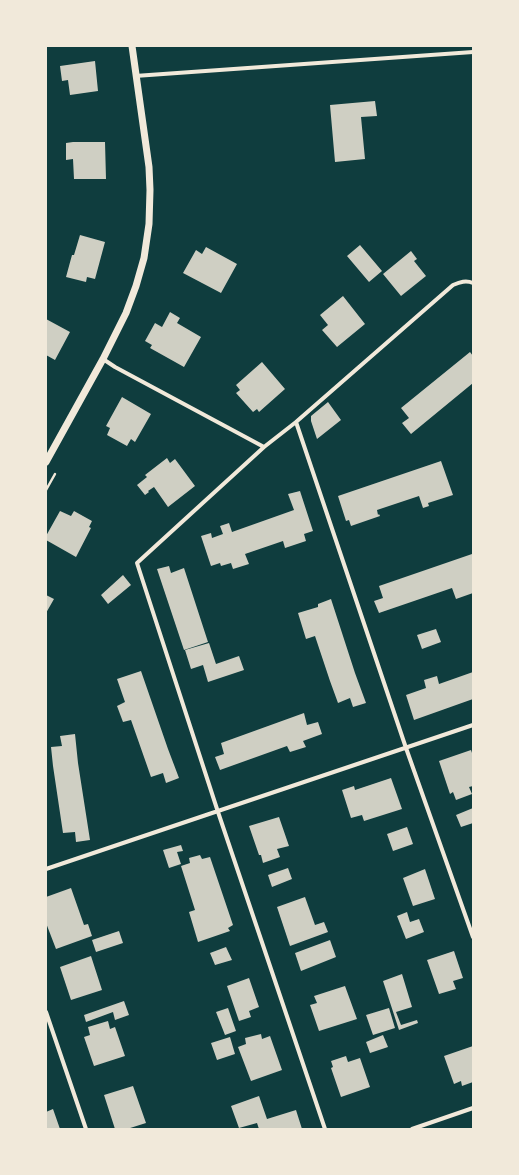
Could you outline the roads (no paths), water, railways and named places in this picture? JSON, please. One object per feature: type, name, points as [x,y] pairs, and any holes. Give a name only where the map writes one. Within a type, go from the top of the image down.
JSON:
[{"type":"street","points":[[46,462],[103,359],[126,313],[142,267],[148,235],[150,201],[149,167],[132,46]]},
{"type":"street","points":[[136,76],[473,52]]},
{"type":"street","points":[[325,1129],[218,812],[137,563],[264,447],[296,422],[453,285],[461,282],[472,283]]},
{"type":"street","points":[[103,359],[115,367],[264,447]]},
{"type":"street","points":[[296,422],[406,748],[473,937]]},
{"type":"street","points":[[46,869],[473,725]]},
{"type":"street","points":[[46,1012],[86,1129]]},
{"type":"street","points":[[412,1129],[473,1108]]}]
